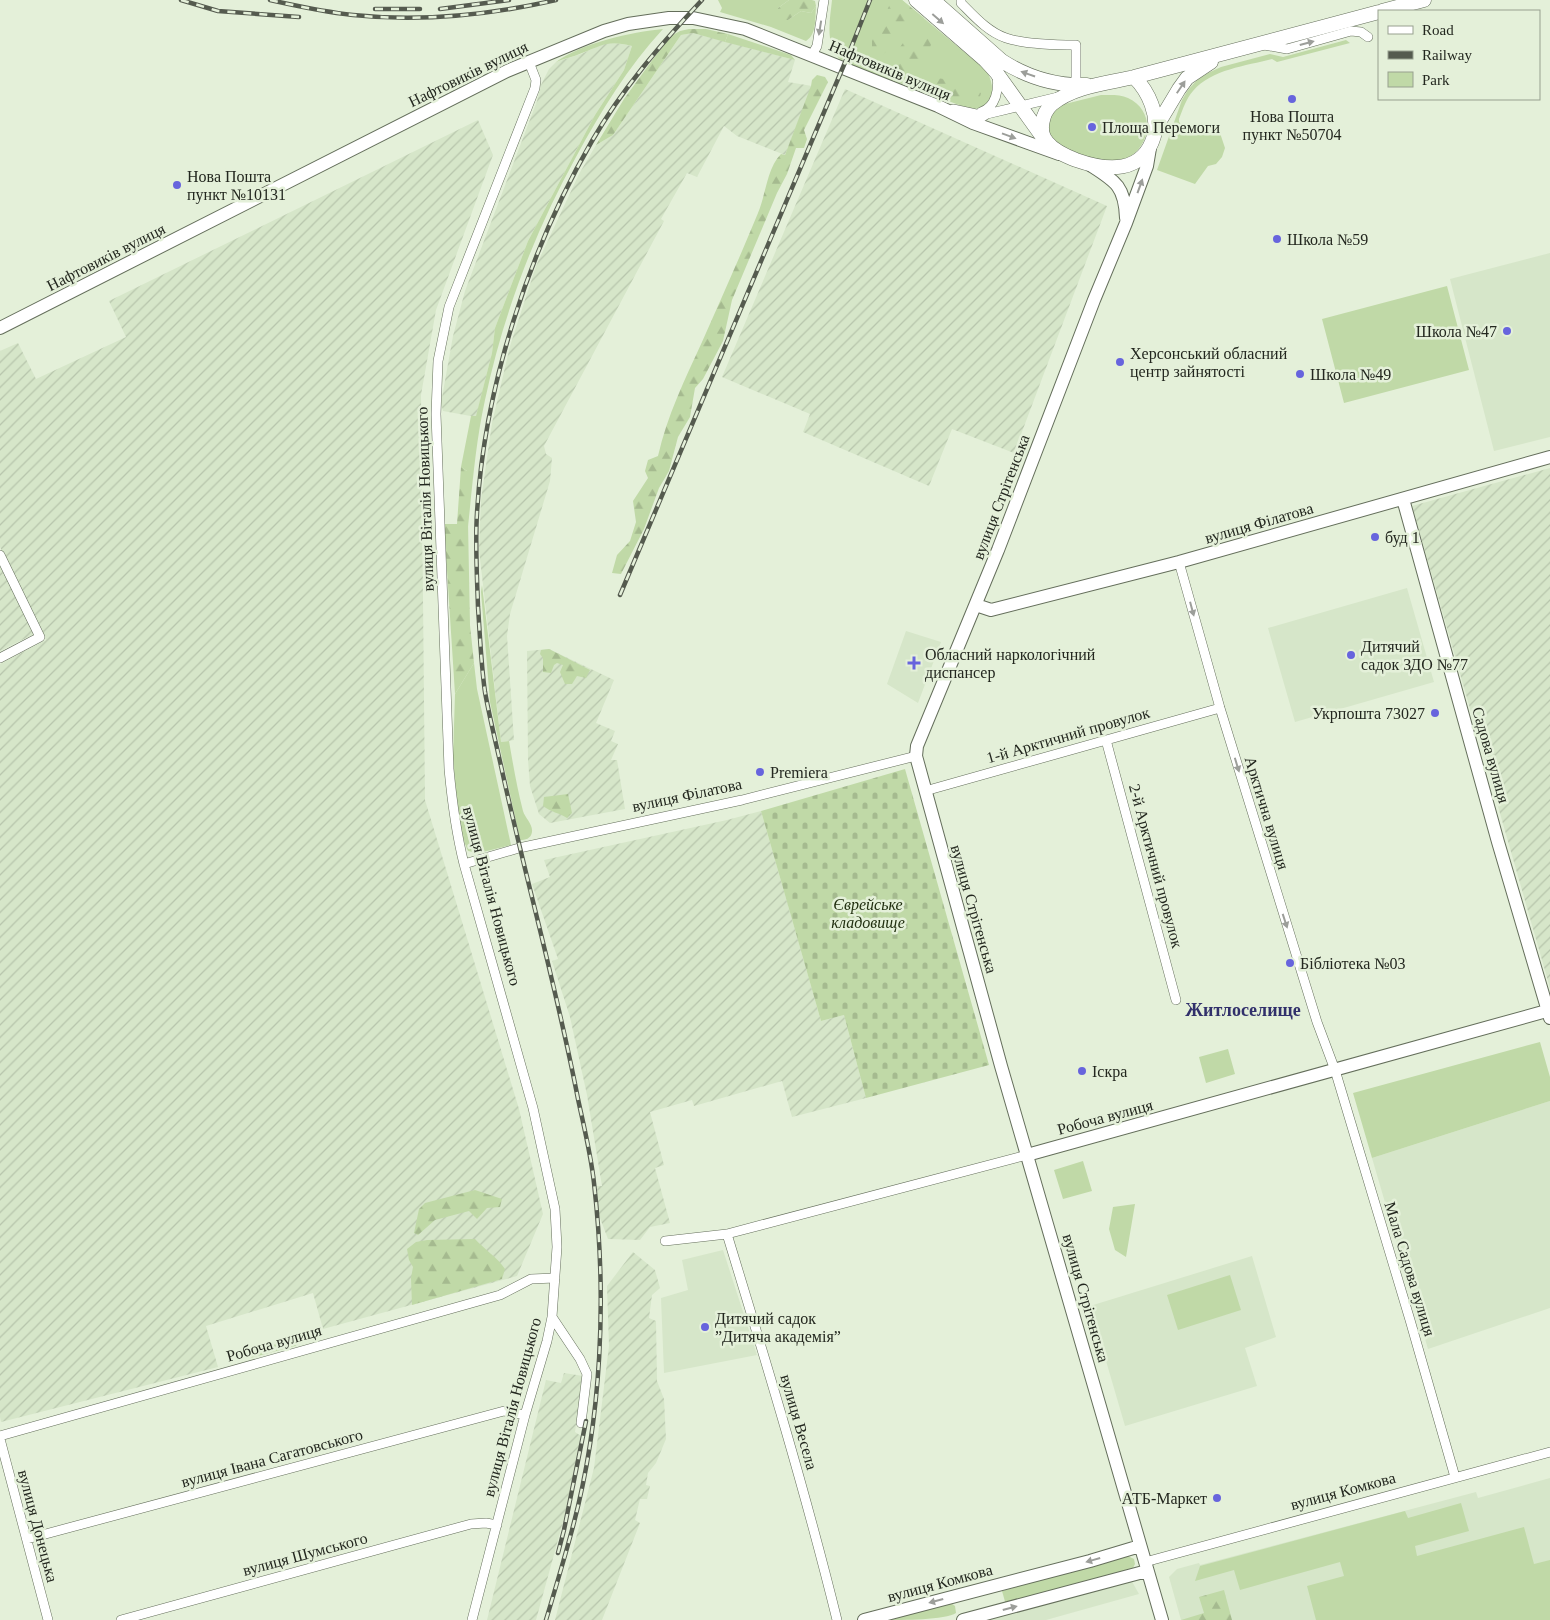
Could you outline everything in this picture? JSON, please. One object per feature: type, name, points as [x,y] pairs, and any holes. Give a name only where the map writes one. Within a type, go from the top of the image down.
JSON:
[{"type":"main road","points":[[916,0],[985,60],[996,72],[1046,141],[1066,156],[1090,165],[1109,168],[1133,164],[1150,148],[1156,129],[1187,78],[1226,53]]},
{"type":"main road","points":[[934,0],[1012,68],[1074,89]]},
{"type":"main road","points":[[1387,10],[1424,0]]},
{"type":"main road","points":[[1046,141],[1042,127],[1045,113],[1053,104],[1074,89],[1134,77],[1378,13]]},
{"type":"main road","points":[[1134,77],[1143,86],[1149,98],[1156,129]]},
{"type":"street","points":[[812,55],[817,46],[824,0]]},
{"type":"street","points":[[961,0],[961,3],[981,23],[1006,38],[1018,41],[1076,45],[1074,89],[1020,107],[975,118]]},
{"type":"street","name":"Нафтовиків вулиця","points":[[0,328],[507,71],[604,31],[628,24],[669,18],[693,18],[745,29],[938,106],[975,118],[1066,156]]},
{"type":"street","points":[[1259,44],[1287,49],[1351,31],[1361,32],[1368,36]]},
{"type":"street","name":"вулиця Віталія Новицького","points":[[472,1620],[525,1415],[547,1342],[552,1317],[557,1247],[555,1209],[534,1108],[456,834],[449,769],[436,414],[438,361],[452,299],[535,88],[536,80],[529,62]]},
{"type":"street","points":[[975,118],[993,104],[997,91],[996,72]]},
{"type":"street","name":"вулиця Стрітенська","points":[[1150,148],[1147,166],[1126,223],[976,604],[918,743],[916,756],[1027,1155],[1162,1620]]},
{"type":"street","name":"вулиця Стрітенська","points":[[1090,165],[1116,183],[1122,190],[1126,207],[1126,223]]},
{"type":"street","name":"вулиця Філатова","points":[[976,604],[991,610],[1179,562],[1550,457]]},
{"type":"street","name":"Садова вулиця","points":[[1403,499],[1498,842],[1549,1013]]},
{"type":"street","points":[[0,555],[40,637],[0,658]]},
{"type":"street","name":"Арктична вулиця","points":[[1179,562],[1220,708],[1317,1022],[1335,1070]]},
{"type":"street","name":"1-й Арктичний провулок","points":[[925,791],[1220,708]]},
{"type":"street","name":"2-й Арктичний провулок","points":[[1106,740],[1176,1000]]},
{"type":"street","name":"вулиця Філатова","points":[[464,864],[519,848],[742,800],[916,756]]},
{"type":"street","name":"Робоча вулиця","points":[[665,1241],[727,1234],[1027,1155],[1549,1013]]},
{"type":"street","name":"Мала Садова вулиця","points":[[1335,1070],[1455,1477]]},
{"type":"street","name":"вулиця Весела","points":[[727,1234],[778,1400],[837,1620]]},
{"type":"street","name":"Робоча вулиця","points":[[0,1437],[491,1298],[531,1279],[555,1278]]},
{"type":"street","points":[[552,1317],[580,1359],[587,1374],[581,1423]]},
{"type":"street","name":"вулиця Івана Сагатовського","points":[[27,1539],[504,1411],[525,1415]]},
{"type":"street","name":"вулиця Донецька","points":[[0,1437],[48,1620]]},
{"type":"street","name":"вулиця Комкова","points":[[963,1620],[1455,1477],[1550,1452]]},
{"type":"street","name":"вулиця Шумського","points":[[121,1620],[471,1524],[486,1523],[497,1525]]},
{"type":"street","name":"вулиця Комкова","points":[[864,1620],[1090,1561],[1140,1546]]},
{"type":"shaded area","points":[[693,33],[795,60],[788,82],[812,86],[785,155],[737,136],[724,126],[697,177],[687,173],[661,219],[664,221],[544,446],[546,454],[552,458],[550,481],[510,614],[507,636],[514,740],[501,742],[479,550],[481,500],[492,423],[510,346],[536,266],[579,174],[596,145],[613,135],[681,35]]},
{"type":"shaded area","points":[[611,42],[632,46],[624,70],[595,115],[528,241],[495,328],[492,353],[476,417],[443,411],[441,403],[453,336],[465,291],[537,101],[541,85],[549,69],[556,62]]},
{"type":"shaded area","points":[[845,89],[1107,206],[1014,453],[952,429],[929,486],[803,432],[810,414],[722,377]]},
{"type":"shaded area","points":[[478,120],[493,155],[436,310],[421,395],[425,800],[519,1109],[543,1214],[517,1276],[323,1329],[313,1293],[206,1326],[218,1367],[1,1422],[0,664],[46,640],[0,547],[0,351],[18,343],[36,379],[126,337],[109,301]]},
{"type":"shaded area","name":"Школа №47","points":[[1550,253],[1550,437],[1494,451],[1450,279]]},
{"type":"shaded area","points":[[1550,468],[1550,988],[1412,506]]},
{"type":"shaded area","points":[[0,563],[34,634],[0,651]]},
{"type":"shaded area","name":"Дитячий садок ЗДО №77","points":[[1407,588],[1434,682],[1295,722],[1268,628]]},
{"type":"shaded area","name":"Обласний наркологічний диспансер","points":[[906,631],[941,642],[918,703],[887,684]]},
{"type":"shaded area","points":[[549,649],[614,680],[596,723],[615,731],[611,741],[618,744],[611,760],[617,760],[625,809],[550,823],[539,814],[530,786],[528,760],[527,651]]},
{"type":"shaded area","points":[[761,811],[821,1021],[844,1015],[866,1098],[792,1117],[782,1081],[694,1106],[692,1100],[650,1112],[664,1165],[655,1168],[670,1223],[650,1227],[640,1240],[608,1239],[598,1213],[596,1186],[602,1186],[587,1095],[570,1017],[552,961],[558,959],[532,884],[550,877],[544,860]]},
{"type":"shaded area","points":[[1550,1101],[1550,1308],[1428,1349],[1372,1158]]},
{"type":"shaded area","name":"Дитячий садок ”Дитяча академія”","points":[[723,1250],[757,1355],[664,1373],[661,1298],[688,1290],[682,1260]]},
{"type":"shaded area","points":[[633,1252],[655,1270],[660,1288],[652,1295],[649,1318],[656,1321],[657,1381],[664,1399],[666,1439],[656,1463],[648,1473],[646,1485],[650,1486],[647,1499],[640,1499],[635,1520],[640,1523],[602,1620],[555,1620],[594,1468],[609,1346],[607,1286]]},
{"type":"shaded area","points":[[1252,1256],[1276,1337],[1245,1348],[1257,1386],[1125,1426],[1090,1306]]},
{"type":"shaded area","points":[[564,1373],[583,1376],[575,1432],[581,1436],[569,1500],[536,1620],[487,1620],[546,1380],[561,1383]]},
{"type":"shaded area","points":[[1550,1478],[1550,1620],[1181,1620],[1169,1577],[1177,1569],[1199,1563],[1200,1565],[1476,1492],[1478,1498]]},
{"type":"shaded area","points":[[1130,1578],[1139,1594],[1046,1620],[980,1620]]},
{"type":"green space","points":[[718,0],[789,0],[778,8],[788,20],[801,11],[811,13],[816,6],[814,30],[806,41],[771,27],[720,12],[722,8]]},
{"type":"green space","points":[[789,0],[812,0],[815,1],[816,6],[811,13],[801,11],[788,20],[778,20],[778,8]]},
{"type":"green space","points":[[832,0],[902,0],[987,71],[992,85],[989,102],[984,106],[970,109],[848,64],[852,54],[846,52],[842,61],[836,55],[830,40]]},
{"type":"green space","points":[[892,0],[902,0],[924,18],[902,31],[880,59],[872,56],[872,41]]},
{"type":"green space","points":[[663,29],[627,74],[585,140],[547,215],[521,275],[492,368],[485,400],[476,451],[467,536],[467,471],[461,467],[471,416],[476,416],[492,353],[495,328],[528,241],[595,115],[624,70],[632,46],[617,43],[606,44],[556,62],[579,49],[593,44],[636,33]]},
{"type":"green space","points":[[689,29],[706,29],[728,34],[725,42],[693,33],[681,35],[613,135],[596,145],[624,99],[671,36]]},
{"type":"green space","points":[[728,34],[791,55],[795,60],[725,42]]},
{"type":"green space","points":[[933,37],[922,63],[899,80],[882,73],[905,40]]},
{"type":"green space","points":[[1346,40],[1350,43],[1277,62],[1272,59],[1230,69],[1219,73],[1201,84],[1188,97],[1179,122],[1182,125],[1220,133],[1225,148],[1222,157],[1216,164],[1208,166],[1195,184],[1157,170],[1182,100],[1197,80],[1221,67],[1270,54],[1283,57]]},
{"type":"green space","points":[[817,75],[825,77],[828,82],[804,130],[807,139],[804,148],[796,148],[787,174],[777,193],[732,300],[723,341],[703,379],[695,388],[690,417],[678,437],[669,471],[659,488],[644,529],[621,574],[612,573],[617,555],[630,541],[636,522],[633,501],[648,478],[645,471],[648,460],[658,456],[677,398],[761,206],[773,166],[781,154],[785,155],[812,80]]},
{"type":"green space","points":[[928,77],[952,80],[981,93],[979,100],[955,100],[917,87],[914,82],[919,78]]},
{"type":"green space","points":[[1101,95],[1118,95],[1128,98],[1139,106],[1145,115],[1147,126],[1145,137],[1140,147],[1132,155],[1121,161],[1108,164],[1100,163],[1061,148],[1048,134],[1050,112],[1057,106]]},
{"type":"green space","points":[[1447,286],[1469,370],[1344,403],[1322,319]]},
{"type":"green space","points":[[461,467],[467,471],[470,625],[474,663],[455,694],[444,524],[457,524]]},
{"type":"green space","points":[[482,585],[501,742],[509,741],[523,811],[532,829],[528,839],[524,840],[520,840],[490,702]]},
{"type":"green space","points":[[549,649],[590,670],[586,678],[577,676],[572,684],[565,684],[560,672],[563,665],[557,663],[554,665],[551,673],[543,672],[541,650]]},
{"type":"green space","points":[[474,663],[477,689],[511,845],[479,853],[468,851],[459,824],[453,758],[455,694]]},
{"type":"green space","name":"Єврейське кладовище","points":[[905,769],[989,1065],[866,1098],[844,1015],[821,1021],[761,811]]},
{"type":"green space","points":[[568,794],[572,813],[567,818],[543,806],[544,797]]},
{"type":"green space","points":[[1540,1042],[1550,1077],[1550,1101],[1372,1158],[1353,1093]]},
{"type":"green space","points":[[1228,1049],[1235,1074],[1206,1083],[1199,1057]]},
{"type":"green space","points":[[1083,1161],[1092,1191],[1063,1199],[1054,1170]]},
{"type":"green space","points":[[475,1190],[502,1199],[500,1207],[487,1208],[477,1219],[469,1211],[435,1220],[418,1235],[414,1233],[419,1209],[425,1203]]},
{"type":"green space","points":[[1135,1204],[1126,1257],[1115,1250],[1109,1229],[1113,1207]]},
{"type":"green space","points":[[475,1239],[505,1269],[502,1279],[412,1305],[411,1278],[413,1267],[409,1260],[407,1249],[416,1242],[427,1240]]},
{"type":"green space","points":[[1230,1275],[1241,1310],[1178,1330],[1167,1295]]},
{"type":"green space","points":[[294,1339],[298,1342],[295,1346],[250,1358],[246,1357],[249,1352]]},
{"type":"green space","points":[[1461,1503],[1469,1531],[1415,1546],[1417,1556],[1524,1527],[1534,1564],[1550,1560],[1550,1620],[1316,1620],[1307,1586],[1344,1576],[1340,1562],[1240,1590],[1234,1570],[1195,1581],[1200,1566],[1405,1511],[1408,1518]]},
{"type":"green space","points":[[1128,1556],[1134,1559],[1135,1564],[1133,1568],[1006,1605],[1002,1591]]},
{"type":"green space","points":[[1224,1590],[1232,1620],[1181,1620],[1204,1613],[1199,1597]]},
{"type":"green space","points":[[951,1603],[955,1606],[956,1613],[951,1615],[923,1619],[886,1620]]},
{"type":"railway","points":[[181,0],[218,11],[299,17]]},
{"type":"railway","points":[[270,0],[343,14],[404,18],[455,16],[506,10],[556,0]]},
{"type":"railway","points":[[440,9],[509,0]]},
{"type":"railway","points":[[546,1620],[582,1488],[596,1401],[601,1314],[598,1226],[591,1162],[570,1058],[512,815],[485,692],[478,607],[476,548],[481,465],[500,369],[530,273],[548,227],[592,141],[616,103],[657,50],[702,0]]},
{"type":"railway","points":[[620,595],[870,0]]},
{"type":"railway","points":[[375,9],[420,9]]},
{"type":"railway","points":[[558,1553],[586,1421]]},
{"type":"place","name":"Нова Пошта пункт №50704","points":[[1292,99]]},
{"type":"place","name":"Площа Перемоги","points":[[1092,127]]},
{"type":"place","name":"Нова Пошта пункт №10131","points":[[177,185]]},
{"type":"place","name":"Школа №59","points":[[1277,239]]},
{"type":"place","name":"Школа №47","points":[[1507,331]]},
{"type":"place","name":"Херсонський обласний центр зайнятості","points":[[1120,362]]},
{"type":"place","name":"Школа №49","points":[[1300,374]]},
{"type":"place","name":"буд 1","points":[[1375,537]]},
{"type":"place","name":"Дитячий садок ЗДО №77","points":[[1351,655]]},
{"type":"place","name":"Обласний наркологічний диспансер","points":[[914,663]]},
{"type":"place","name":"Укрпошта 73027","points":[[1435,713]]},
{"type":"place","name":"Premiera","points":[[760,772]]},
{"type":"place","name":"Бібліотека №03","points":[[1290,963]]},
{"type":"place","name":"Іскра","points":[[1082,1071]]},
{"type":"place","name":"Дитячий садок ”Дитяча академія”","points":[[705,1327]]},
{"type":"place","name":"АТБ-Маркет","points":[[1217,1498]]},
{"type":"district","name":"Житлоселище","points":[[1243,1010]]}]
